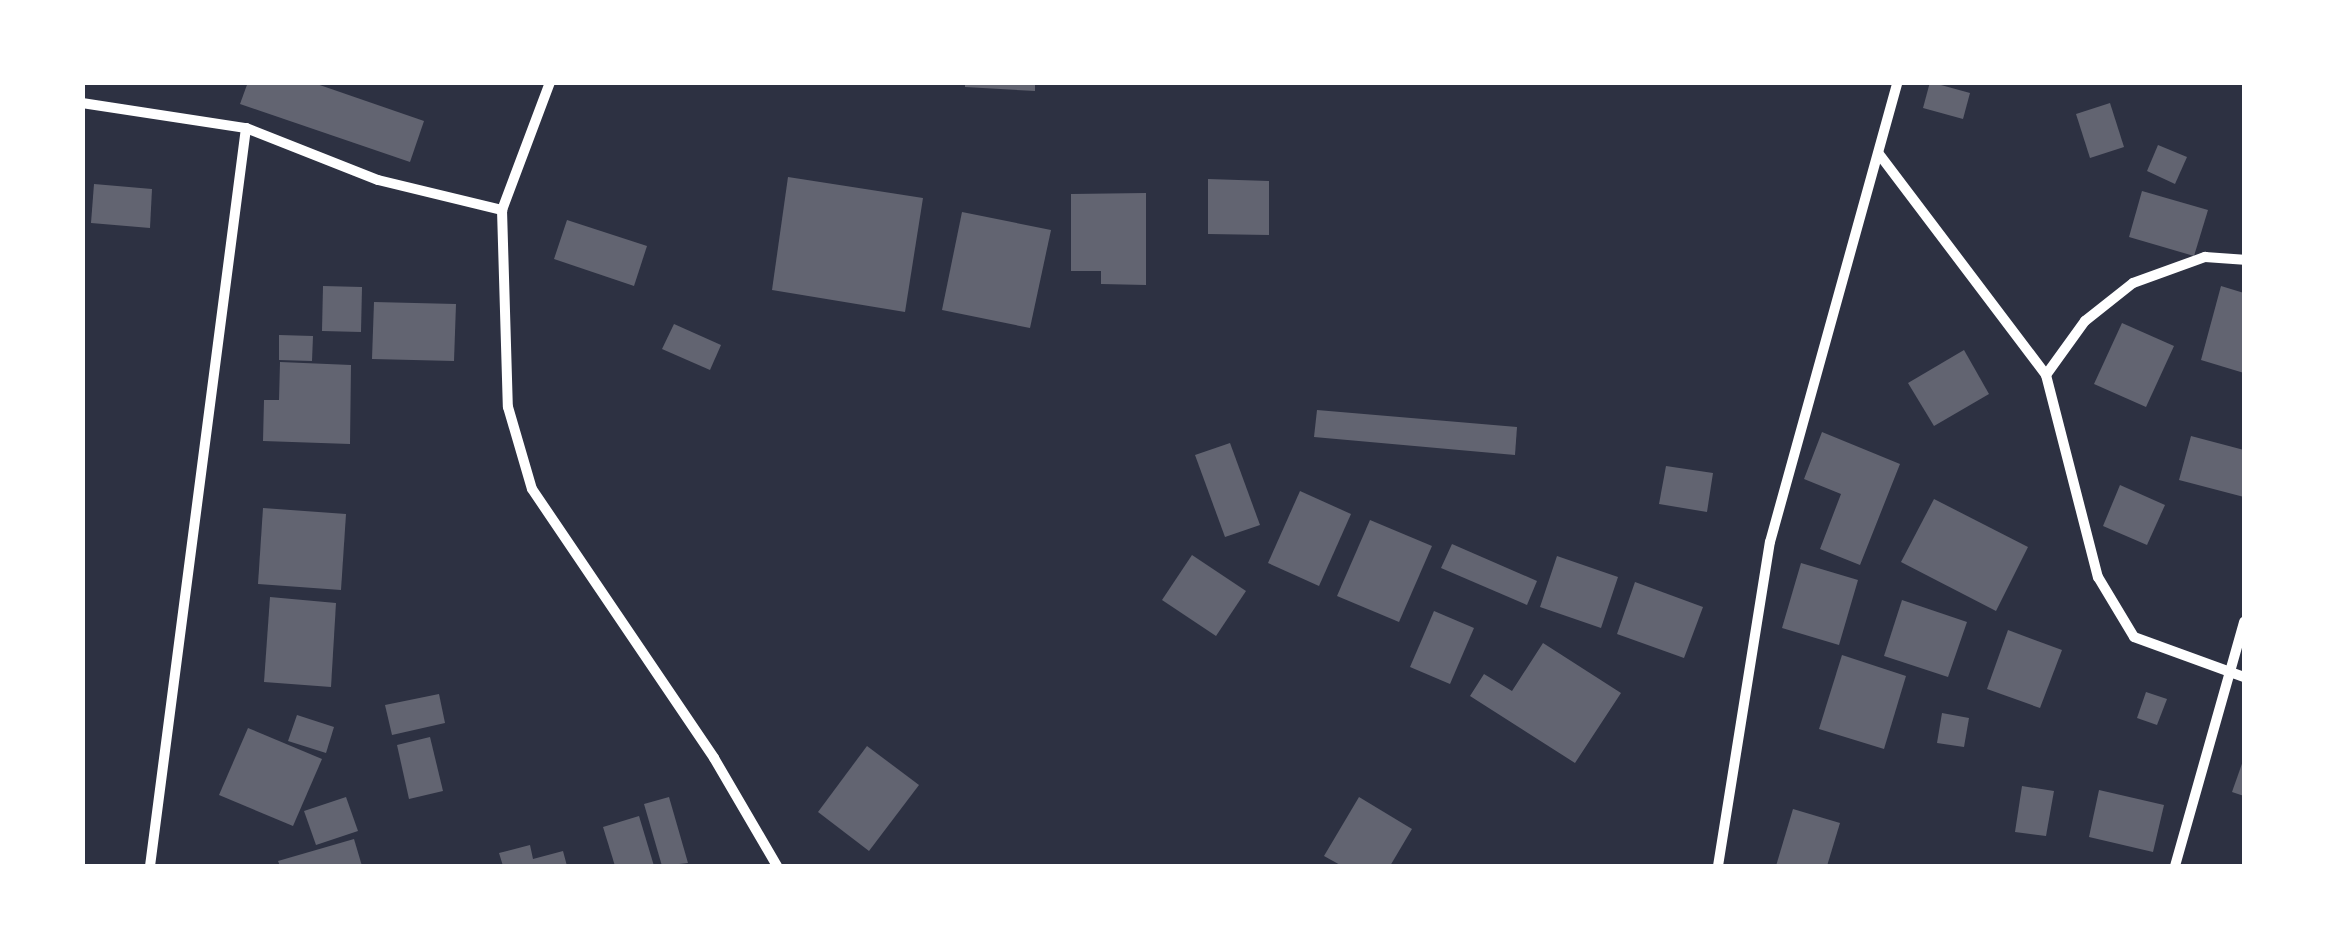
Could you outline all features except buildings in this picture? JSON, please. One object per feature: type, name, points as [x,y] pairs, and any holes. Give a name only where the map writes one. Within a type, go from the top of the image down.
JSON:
[{"type":"street","points":[[550,82],[502,210],[508,406],[532,489],[714,758],[777,866]]},
{"type":"street","points":[[1718,866],[1770,542],[1898,82]]},
{"type":"street","points":[[82,103],[246,128],[378,180],[502,210]]},
{"type":"street","points":[[150,866],[246,128]]},
{"type":"street","points":[[1879,154],[2046,376],[2098,577],[2134,637],[2244,677]]},
{"type":"street","points":[[2046,376],[2086,321],[2133,283],[2205,257],[2244,260]]},
{"type":"street","points":[[2175,866],[2244,622]]}]
